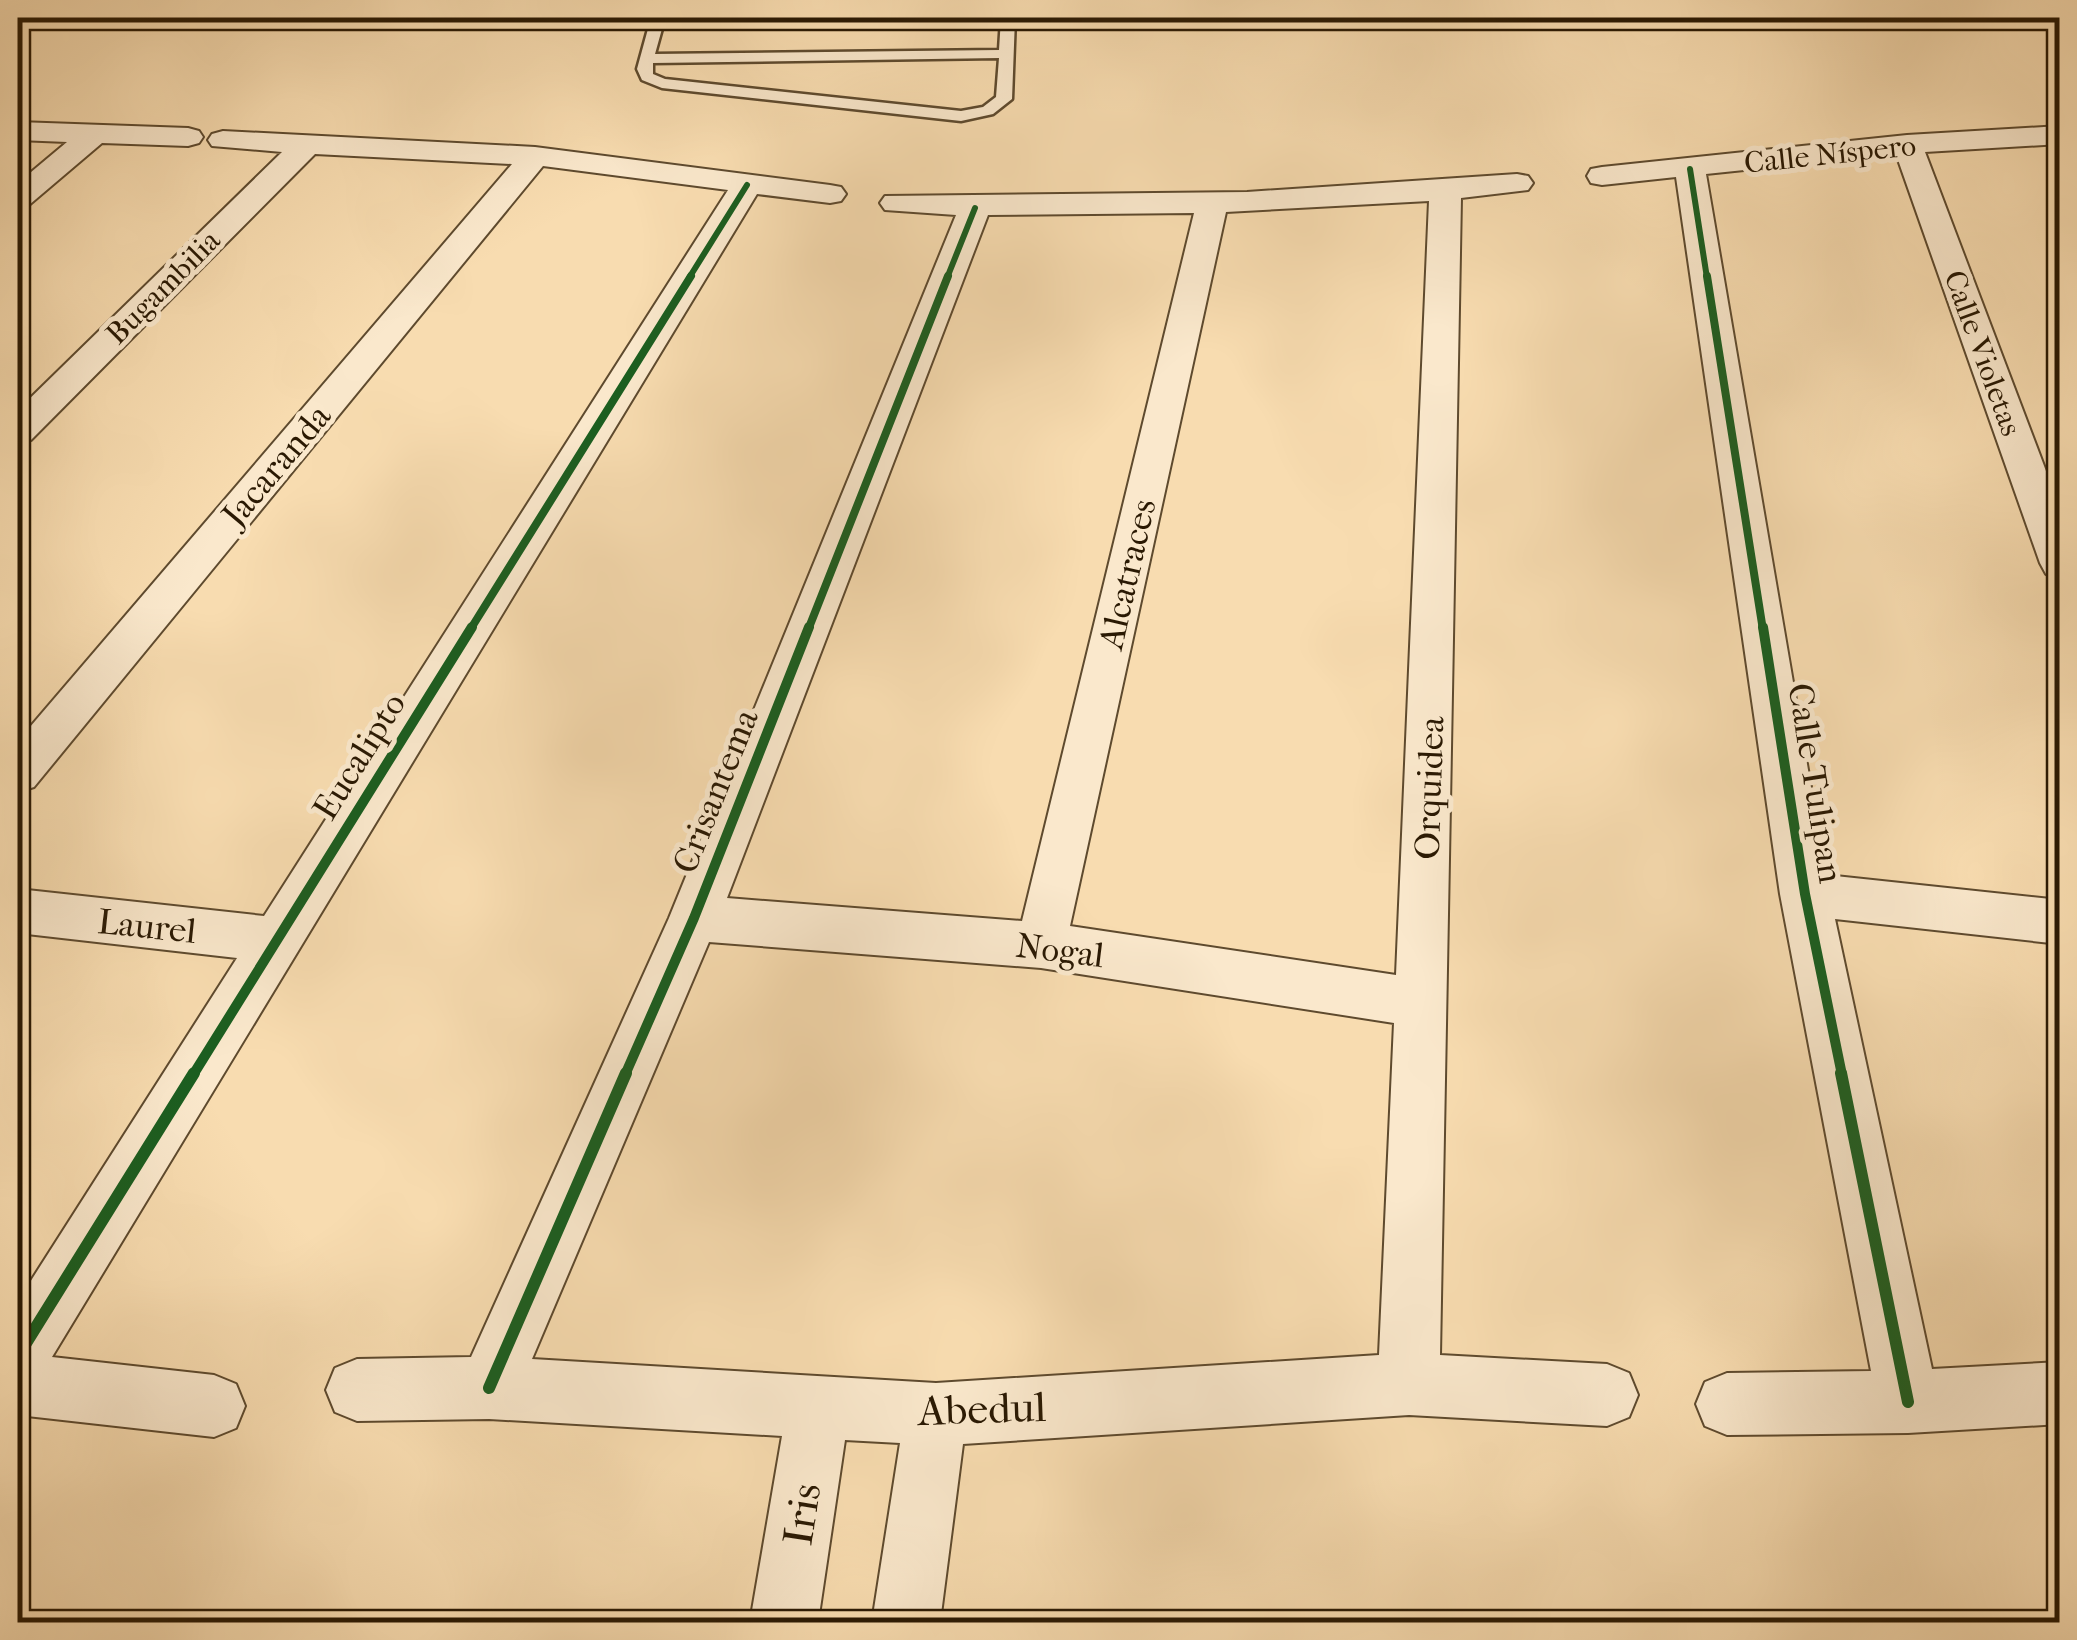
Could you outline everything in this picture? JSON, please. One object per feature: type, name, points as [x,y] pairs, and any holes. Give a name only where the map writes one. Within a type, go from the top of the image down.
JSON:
[{"type":"street","points":[[18,131],[188,138]]},
{"type":"street","points":[[18,198],[96,134]]},
{"type":"street","name":"Calle Níspero","points":[[1602,176],[1906,144],[2060,135]]},
{"type":"street","points":[[223,140],[535,156],[830,194]]},
{"type":"street","name":"Bugambilia","points":[[18,431],[308,144]]},
{"type":"street","name":"Calle Violetas","points":[[1906,144],[2060,563]]},
{"type":"street","name":"Jacaranda","points":[[18,773],[535,156]]},
{"type":"street","name":"Calle Tulipan","points":[[1690,169],[1805,894],[1908,1402]]},
{"type":"street","points":[[896,203],[975,208],[1212,202],[1445,191],[1518,183]]},
{"type":"street","name":"Eucalipto","points":[[18,1356],[747,185]]},
{"type":"street","name":"Orquidea","points":[[1409,1384],[1445,191]]},
{"type":"street","name":"Alcatraces","points":[[1041,945],[1212,202]]},
{"type":"street","name":"Crisantema","points":[[489,1388],[694,918],[975,208]]},
{"type":"street","points":[[1805,894],[2060,922]]},
{"type":"street","name":"Laurel","points":[[18,912],[277,940]]},
{"type":"street","name":"Nogal","points":[[694,918],[1041,945],[1423,1002]]},
{"type":"street","points":[[18,1384],[214,1406]]},
{"type":"street","name":"Abedul","points":[[358,1390],[489,1388],[819,1404],[936,1414],[1409,1384],[1607,1395]]},
{"type":"street","points":[[1727,1404],[1908,1402],[2060,1393]]},
{"type":"street","name":"Iris","points":[[784,1622],[819,1404]]},
{"type":"street","points":[[906,1622],[936,1414]]},
{"type":"lane","points":[[658,18],[646,59],[647,77],[662,83],[961,116],[988,111],[1004,98],[1008,18]]},
{"type":"lane","points":[[646,59],[1006,54]]},
{"type":"cycle path","points":[[1690,169],[1805,894],[1908,1402]]},
{"type":"cycle path","points":[[18,1356],[747,185]]},
{"type":"cycle path","points":[[489,1388],[694,918],[975,208]]}]
